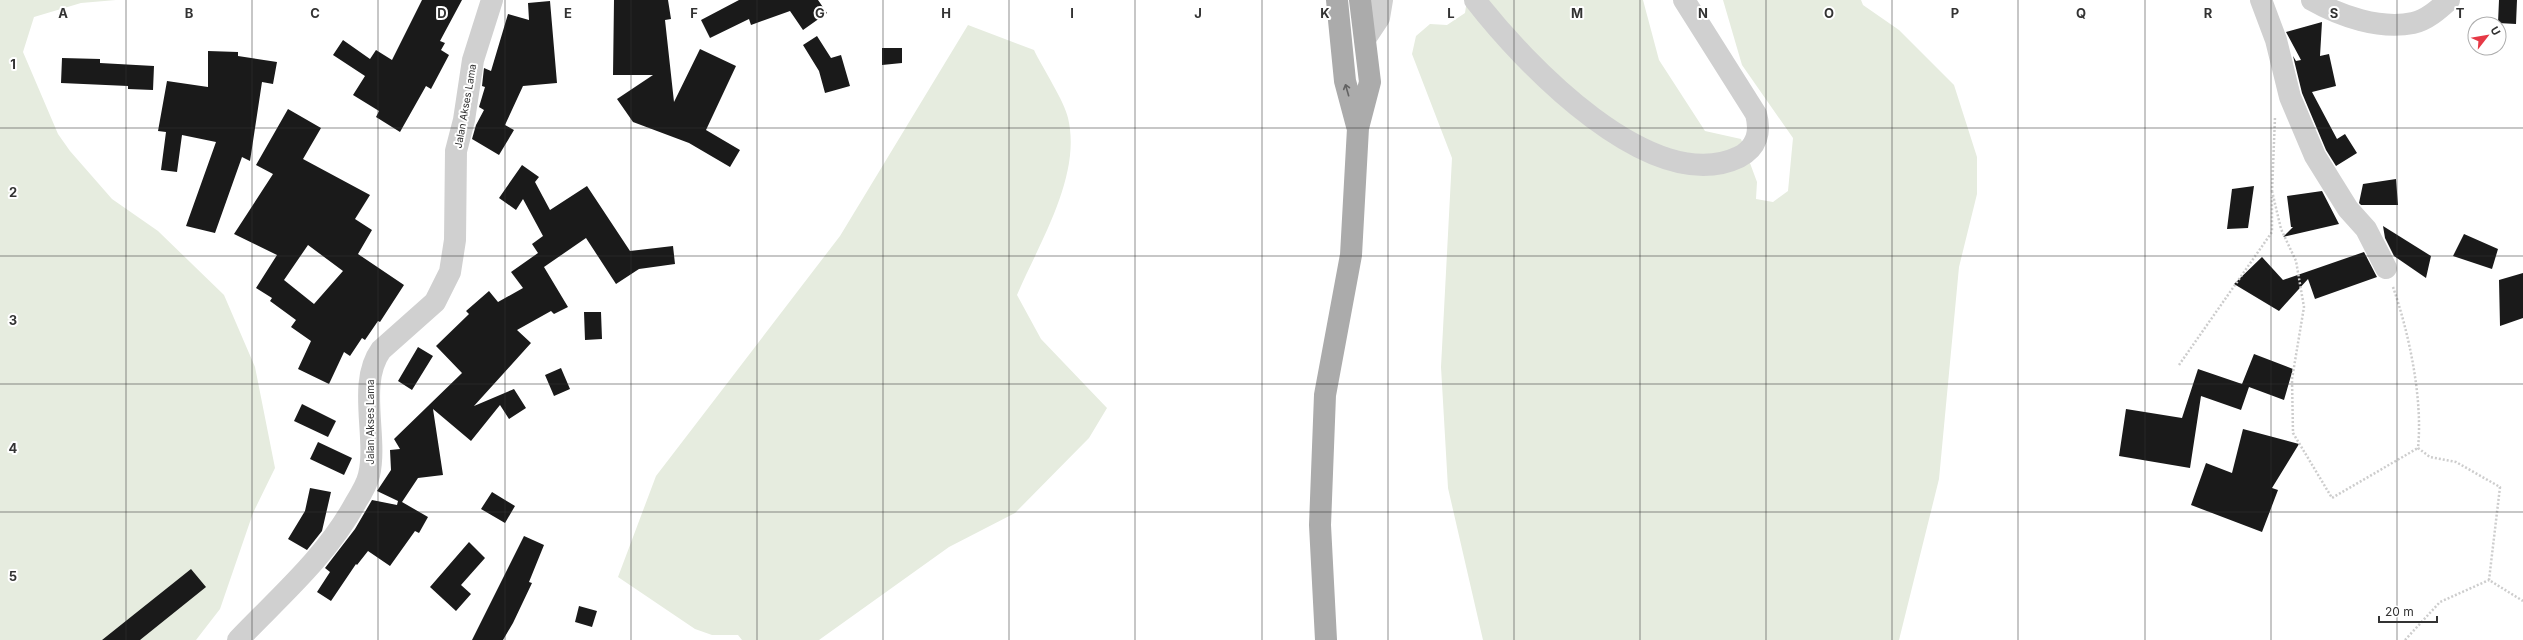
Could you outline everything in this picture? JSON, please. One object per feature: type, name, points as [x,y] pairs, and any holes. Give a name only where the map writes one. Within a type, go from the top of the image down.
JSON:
[{"type":"main road","points":[[1337,0],[1345,81],[1358,128]]},
{"type":"main road","points":[[1326,640],[1320,525],[1325,395],[1351,255],[1358,128],[1370,82],[1360,0]]},
{"type":"street","name":"Jalan Akses Lama","points":[[238,640],[330,545],[346,522],[369,476],[372,459],[371,373],[376,357],[435,302],[450,272],[455,240],[456,151],[464,120],[473,60],[492,0]]},
{"type":"street","points":[[1365,39],[1379,18],[1382,0]]},
{"type":"street","points":[[1475,0],[1499,32],[1583,111],[1627,142],[1666,160],[1699,165],[1730,161],[1746,153],[1756,140],[1760,128],[1752,108],[1684,0]]},
{"type":"street","points":[[2261,0],[2276,40],[2290,97],[2315,156],[2348,209],[2366,229],[2386,268]]},
{"type":"street","points":[[2312,0],[2335,13],[2390,24],[2414,23],[2436,11],[2449,0]]},
{"type":"path","points":[[2179,365],[2272,232],[2275,114]]},
{"type":"path","points":[[2272,191],[2281,229],[2296,261],[2304,307],[2292,378],[2293,433],[2332,498],[2418,448]]},
{"type":"path","points":[[2386,268],[2400,306],[2413,366],[2419,436],[2418,448]]},
{"type":"path","points":[[2418,448],[2430,457],[2456,462],[2500,487],[2489,580]]},
{"type":"path","points":[[2489,580],[2523,602]]},
{"type":"path","points":[[2405,640],[2440,602],[2489,580]]},
{"type":"shaded area","points":[[0,0],[116,0],[81,3],[34,17],[23,52],[58,134],[70,151],[112,199],[158,231],[224,295],[255,367],[275,468],[253,513],[220,609],[196,640],[0,640]]},
{"type":"shaded area","points":[[1467,0],[1643,0],[1659,60],[1705,131],[1741,139],[1757,182],[1756,199],[1773,202],[1788,191],[1793,138],[1742,65],[1723,0],[1861,0],[1863,5],[1899,30],[1954,85],[1977,157],[1977,194],[1959,267],[1939,479],[1899,640],[1483,640],[1448,488],[1441,367],[1452,158],[1412,54],[1416,36],[1430,24],[1447,25],[1465,13]]},
{"type":"shaded area","points":[[968,25],[1034,50],[1066,111],[1071,140],[1069,163],[1064,186],[1056,209],[1017,295],[1041,339],[1107,408],[1089,438],[1015,513],[949,547],[819,640],[742,640],[738,635],[712,635],[695,629],[618,577],[656,476],[840,236]]},
{"type":"building","points":[[422,0],[462,0],[440,41],[445,43],[441,50],[449,55],[431,89],[426,86],[400,132],[376,117],[379,111],[353,95],[365,76],[333,55],[343,40],[370,59],[376,50],[392,60]]},
{"type":"building","points":[[614,0],[668,0],[671,19],[665,20],[674,102],[700,49],[736,66],[706,130],[740,150],[730,167],[689,143],[633,122],[617,99],[653,75],[613,75]]},
{"type":"building","points":[[739,0],[818,0],[827,13],[803,30],[790,11],[751,25],[749,19],[710,38],[701,20]]},
{"type":"building","points":[[2499,0],[2517,0],[2516,24],[2507,24],[2507,16],[2498,16]]},
{"type":"building","points":[[550,1],[557,83],[523,86],[505,125],[514,130],[499,155],[472,139],[476,125],[484,110],[479,107],[485,87],[482,86],[484,68],[491,71],[508,14],[529,20],[528,3]]},
{"type":"building","points":[[2322,22],[2320,56],[2329,54],[2336,86],[2312,92],[2337,139],[2345,134],[2357,153],[2336,166],[2326,150],[2302,93],[2293,56],[2296,61],[2301,60],[2286,32]]},
{"type":"building","points":[[817,36],[831,58],[841,55],[850,86],[825,93],[819,71],[803,45]]},
{"type":"building","points":[[882,48],[902,48],[902,63],[882,65]]},
{"type":"building","points":[[208,51],[238,52],[238,56],[277,62],[273,84],[262,82],[250,161],[242,157],[215,233],[186,226],[216,142],[182,135],[177,172],[161,170],[166,132],[158,131],[167,81],[208,87]]},
{"type":"building","points":[[62,58],[100,59],[100,63],[154,66],[153,90],[128,89],[128,86],[61,83]]},
{"type":"building","points":[[288,109],[321,128],[303,159],[370,195],[355,219],[372,230],[358,254],[404,285],[380,322],[378,321],[365,340],[362,338],[350,356],[344,352],[329,384],[298,369],[311,341],[291,327],[296,320],[270,301],[272,298],[256,288],[277,255],[234,234],[273,174],[256,165]],"holes":[[[308,245],[343,271],[314,304],[284,280]]]},
{"type":"building","points":[[522,165],[539,177],[535,182],[550,210],[587,186],[630,251],[673,246],[675,264],[639,269],[616,284],[586,238],[544,267],[568,307],[554,314],[551,311],[517,330],[531,343],[474,406],[514,389],[526,408],[509,419],[500,405],[471,441],[433,409],[443,475],[418,478],[402,502],[428,517],[419,533],[415,531],[390,566],[368,551],[357,565],[356,564],[331,601],[317,592],[330,572],[325,568],[355,529],[372,500],[397,505],[398,501],[377,491],[391,470],[390,450],[400,449],[394,439],[462,373],[436,346],[469,314],[466,311],[489,291],[498,302],[523,288],[511,272],[538,253],[532,244],[543,236],[523,199],[516,210],[499,198]]},
{"type":"building","points":[[2396,179],[2398,205],[2361,205],[2359,203],[2363,184]]},
{"type":"building","points":[[2254,186],[2248,228],[2227,229],[2232,189]]},
{"type":"building","points":[[2322,191],[2339,224],[2283,237],[2293,227],[2291,227],[2287,196]]},
{"type":"building","points":[[2383,226],[2431,256],[2426,278],[2394,256],[2385,238]]},
{"type":"building","points":[[2464,234],[2498,249],[2492,269],[2453,256]]},
{"type":"building","points":[[2364,252],[2377,277],[2315,299],[2308,279],[2279,311],[2234,284],[2262,257],[2283,280]]},
{"type":"building","points":[[2523,273],[2523,318],[2500,326],[2499,280]]},
{"type":"building","points":[[584,312],[601,312],[602,339],[585,340]]},
{"type":"building","points":[[418,347],[433,356],[412,390],[398,381]]},
{"type":"building","points":[[2254,354],[2293,369],[2284,400],[2249,387],[2241,410],[2201,396],[2190,468],[2119,456],[2126,409],[2182,418],[2198,369],[2242,384]]},
{"type":"building","points":[[561,368],[570,389],[554,396],[545,375]]},
{"type":"building","points":[[302,404],[336,421],[328,437],[294,421]]},
{"type":"building","points":[[2243,429],[2299,444],[2272,488],[2278,490],[2262,532],[2191,505],[2206,463],[2232,473]]},
{"type":"building","points":[[318,442],[352,458],[344,475],[310,459]]},
{"type":"building","points":[[310,488],[331,492],[322,531],[307,550],[288,539],[305,511]]},
{"type":"building","points":[[492,492],[515,506],[505,523],[481,509]]},
{"type":"building","points":[[524,536],[544,545],[529,582],[532,583],[513,623],[503,640],[472,640]]},
{"type":"building","points":[[469,542],[485,558],[461,585],[471,594],[456,611],[430,587]]},
{"type":"building","points":[[191,569],[206,587],[140,640],[102,640]]},
{"type":"building","points":[[579,606],[597,611],[592,627],[575,622]]}]
